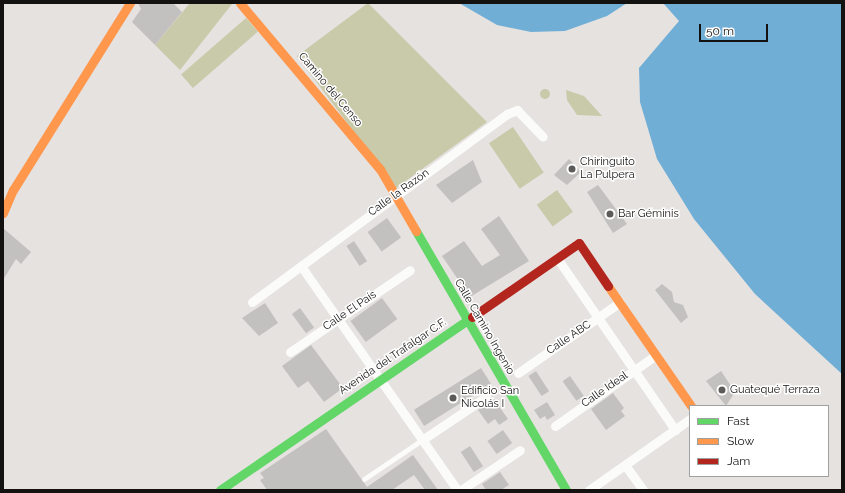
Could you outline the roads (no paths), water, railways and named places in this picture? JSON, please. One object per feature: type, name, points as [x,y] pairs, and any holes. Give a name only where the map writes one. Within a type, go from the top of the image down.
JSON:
[{"type":"street","points":[[3,213],[13,190],[130,3]]},
{"type":"street","name":"Camino del Censo","points":[[240,3],[380,169],[393,198]]},
{"type":"street","name":"Calle la Razón","points":[[252,302],[507,114],[517,110],[543,137]]},
{"type":"street","name":"Calle Camino Ingenio","points":[[393,198],[566,490]]},
{"type":"street","name":"Avenida del Trafalgar C.F.","points":[[220,490],[579,243],[620,302]]},
{"type":"street","points":[[557,258],[675,430]]},
{"type":"street","points":[[301,266],[457,490]]},
{"type":"street","name":"Calle El País","points":[[290,352],[410,270]]},
{"type":"street","points":[[620,302],[690,405]]},
{"type":"street","name":"Calle ABC","points":[[518,373],[620,302]]},
{"type":"street","name":"Calle Ideal","points":[[554,426],[656,355]]},
{"type":"street","points":[[422,440],[486,397]]},
{"type":"street","points":[[589,490],[689,420]]},
{"type":"street","points":[[461,490],[520,450]]},
{"type":"street","points":[[625,465],[643,490]]},
{"type":"lane","points":[[364,479],[422,440]]},
{"type":"water","points":[[459,3],[627,3],[607,16],[565,31],[531,32],[497,25]]},
{"type":"water","points":[[663,3],[842,3],[842,374],[755,294],[694,219],[657,159],[640,102],[639,68],[679,21]]},
{"type":"place","name":"Chiringuito La Pulpera","points":[[572,169]]},
{"type":"place","name":"Bar Géminis","points":[[610,214]]},
{"type":"place","name":"Guatequé Terraza","points":[[722,390]]},
{"type":"place","name":"Edificio San Nicolás I","points":[[453,398]]}]
